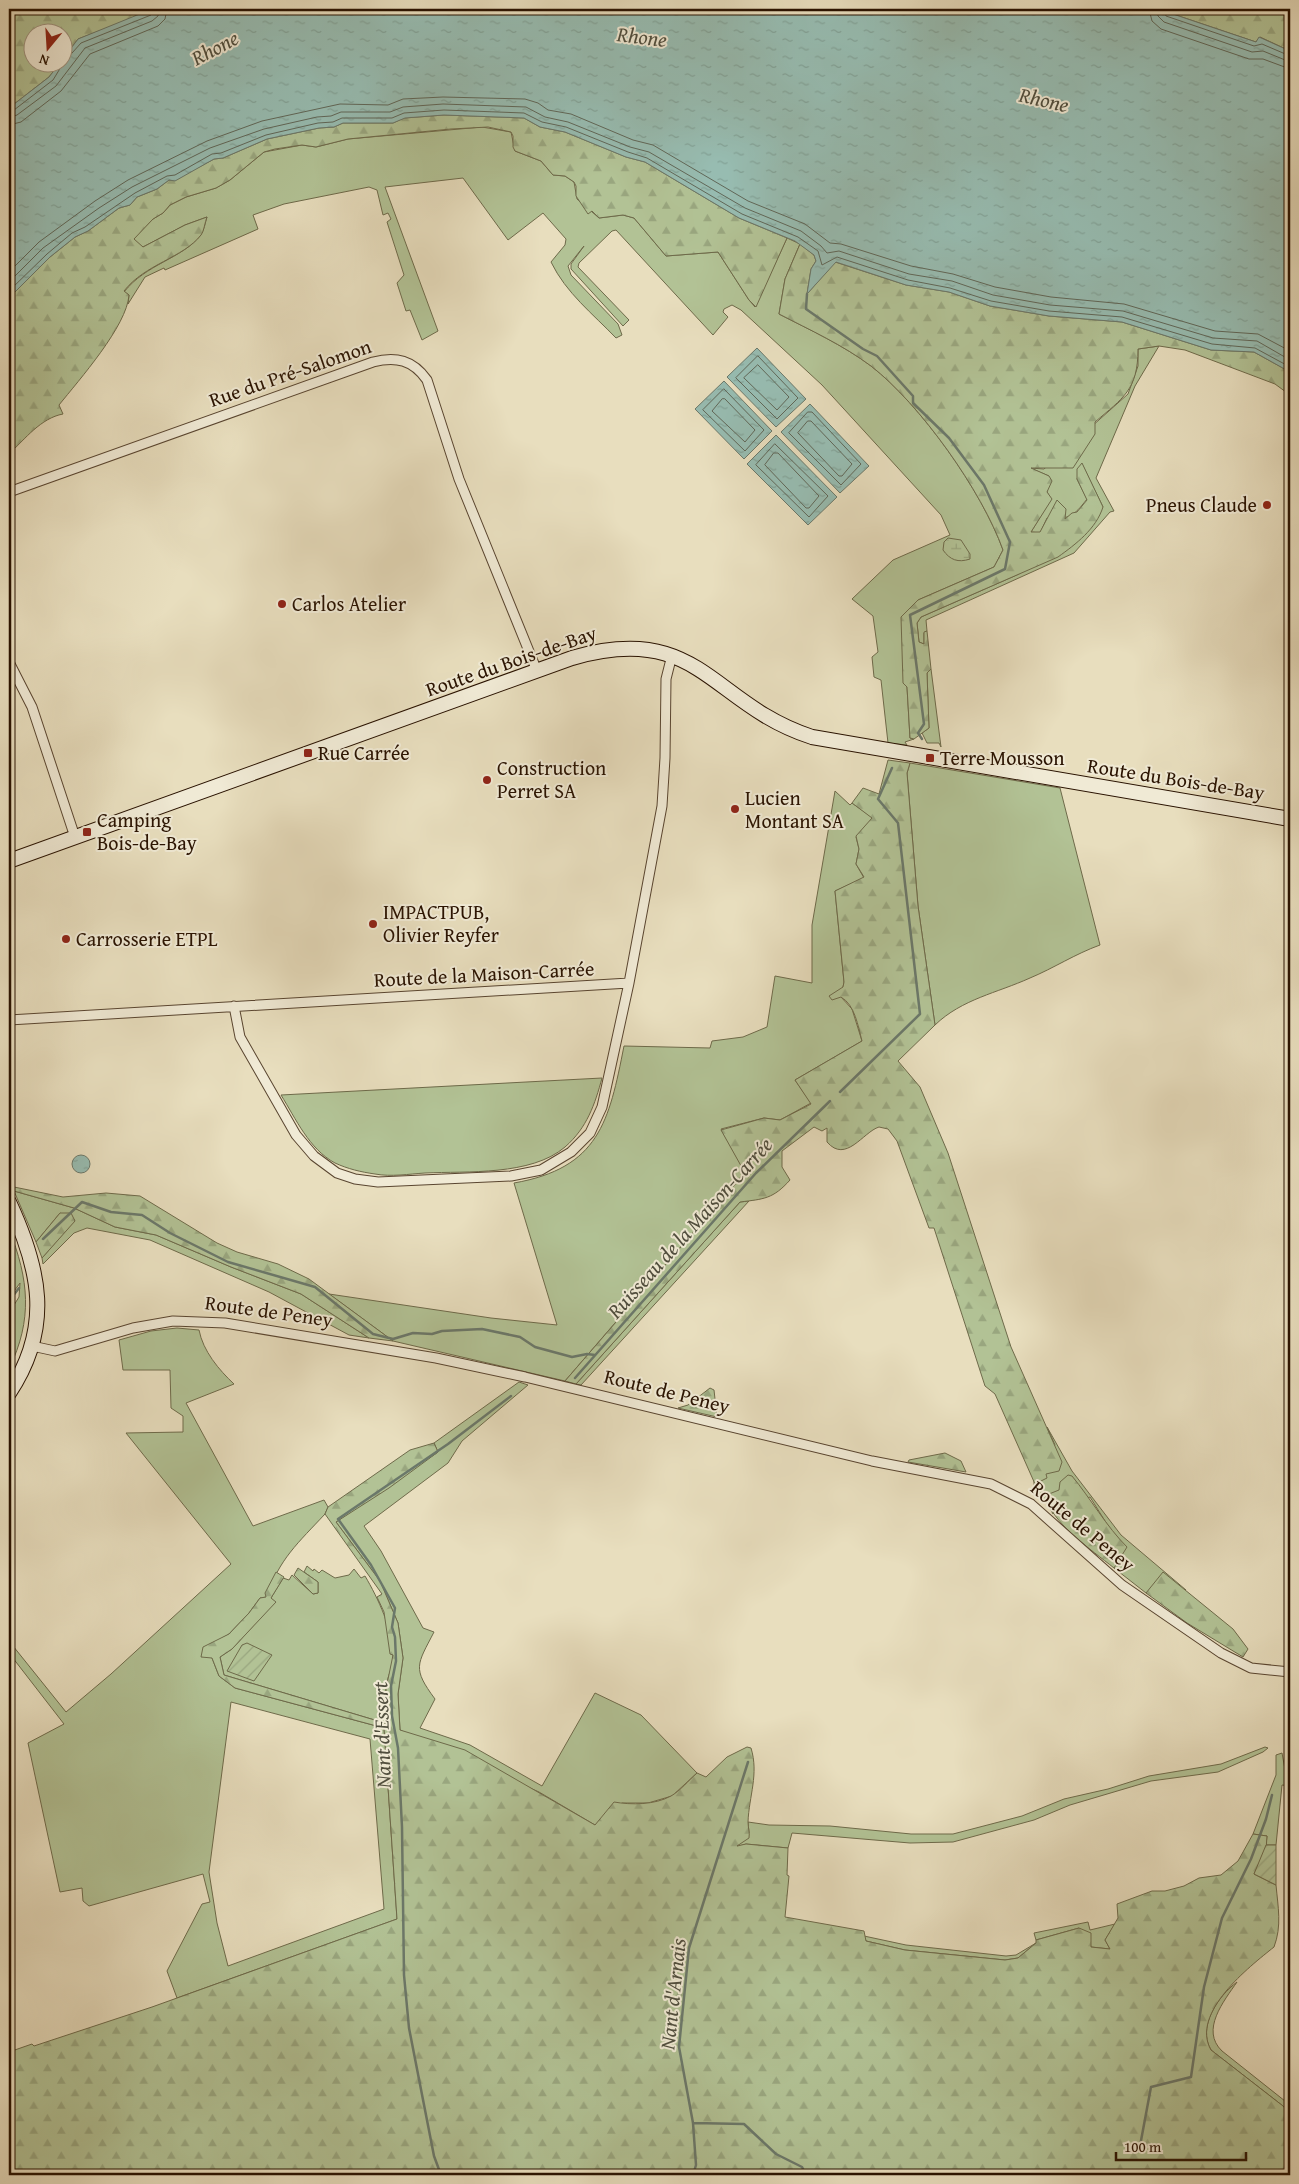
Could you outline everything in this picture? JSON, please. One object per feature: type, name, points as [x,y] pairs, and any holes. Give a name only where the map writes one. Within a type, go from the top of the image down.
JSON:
[{"type":"main road","name":"Route du Bois-de-Bay","points":[[9,861],[572,658],[611,649],[646,649],[672,655],[700,669],[765,715],[795,731],[812,737],[1290,819]]},
{"type":"main road","points":[[9,1202],[30,1254],[37,1283],[37,1326],[32,1346],[23,1370],[9,1393]]},
{"type":"street","name":"Rue du Pré-Salomon","points":[[9,492],[373,362],[394,359],[405,361],[416,367],[426,380],[459,478],[537,671]]},
{"type":"street","points":[[234,1006],[240,1037],[296,1135],[306,1149],[322,1164],[346,1176],[378,1182],[502,1176],[526,1173],[551,1165],[577,1147],[590,1133],[599,1116],[606,1095],[630,983],[662,806],[666,682],[672,655]]},
{"type":"street","points":[[9,662],[28,697],[75,837]]},
{"type":"street","name":"Route de la Maison-Carrée","points":[[9,1020],[630,983]]},
{"type":"street","name":"Route de Peney","points":[[32,1346],[55,1351],[133,1328],[173,1321],[225,1323],[436,1358],[525,1377],[844,1454],[991,1484],[1031,1504],[1122,1585],[1220,1653],[1251,1668],[1290,1672]]},
{"type":"green space","points":[[9,9],[139,9],[134,18],[78,39],[72,47],[72,22],[22,22],[22,72],[53,72],[9,108]]},
{"type":"green space","points":[[1158,9],[1290,9],[1290,51],[1260,37],[1256,42]]},
{"type":"green space","points":[[444,115],[524,118],[540,127],[565,132],[626,157],[645,162],[739,218],[787,238],[756,307],[749,300],[718,252],[666,256],[634,218],[623,215],[599,218],[592,211],[588,214],[576,196],[574,182],[565,176],[553,175],[541,161],[515,151],[511,132],[488,127],[451,129],[348,139],[316,147],[302,145],[275,149],[264,152],[230,180],[216,188],[186,197],[170,205],[134,239],[143,247],[185,225],[207,217],[201,235],[193,243],[142,274],[124,291],[129,295],[120,322],[101,352],[59,405],[63,414],[40,424],[9,454],[9,298],[50,257],[75,237],[88,231],[119,208],[130,205],[137,197],[157,189],[169,180],[175,180],[214,159],[223,158],[267,139],[319,128],[334,127],[343,123],[393,123],[404,118]]},
{"type":"green space","points":[[482,127],[511,132],[515,151],[541,161],[553,175],[565,176],[574,182],[577,199],[599,218],[623,215],[634,218],[666,256],[718,252],[755,307],[787,238],[800,244],[785,279],[779,314],[838,345],[871,366],[909,402],[948,450],[980,502],[1003,550],[994,567],[918,600],[907,687],[910,738],[914,739],[905,742],[907,745],[888,743],[881,680],[874,677],[872,657],[878,652],[873,616],[852,599],[893,560],[950,535],[941,515],[822,385],[741,310],[732,305],[724,309],[723,312],[728,317],[713,335],[616,230],[612,231],[579,263],[578,267],[629,320],[623,326],[571,269],[571,264],[584,246],[568,266],[571,275],[618,324],[622,335],[616,338],[580,303],[557,273],[551,262],[565,245],[566,239],[543,213],[508,240],[463,178],[385,187],[438,331],[422,340],[410,310],[406,311],[397,283],[404,275],[387,222],[391,219],[388,213],[383,215],[377,190],[369,187],[284,204],[253,215],[258,229],[145,277],[128,304],[129,295],[124,292],[133,282],[192,244],[201,234],[207,217],[185,225],[143,247],[117,240],[133,239],[170,205],[186,197],[216,188],[230,180],[264,152],[302,145],[316,147],[348,139]]},
{"type":"green space","points":[[800,244],[814,255],[816,261],[811,269],[807,294],[835,262],[906,285],[949,292],[990,306],[1049,316],[1122,322],[1211,350],[1254,352],[1290,372],[1290,395],[1275,384],[1185,350],[1159,346],[1138,349],[1132,384],[1121,399],[1095,422],[1095,434],[1073,468],[1031,468],[1049,476],[1052,481],[1047,492],[1052,499],[1031,532],[1040,532],[1057,500],[1066,509],[1065,519],[1072,513],[1077,512],[1087,500],[1077,479],[1077,469],[1082,463],[1103,507],[1096,522],[1078,541],[1058,557],[921,617],[917,623],[919,642],[924,644],[924,632],[927,631],[931,669],[927,673],[929,728],[914,739],[910,738],[907,687],[903,683],[901,617],[918,600],[994,567],[1003,550],[993,527],[965,476],[948,450],[909,402],[890,382],[860,358],[779,314],[785,279]]},
{"type":"green space","points":[[1159,346],[1135,386],[1096,478],[1114,511],[1110,512],[1074,553],[926,620],[927,631],[924,633],[924,644],[919,642],[917,623],[921,617],[1019,574],[1103,507],[1082,464],[1077,479],[1087,499],[1070,516],[1047,518],[1040,533],[1031,532],[1051,499],[1047,492],[1049,476],[1030,468],[1044,469],[1128,394],[1138,366],[1138,349]]},
{"type":"green space","points":[[948,538],[961,540],[970,554],[970,559],[958,561],[948,556],[943,550],[944,542]]},
{"type":"green space","points":[[931,669],[941,747],[939,743],[927,743],[922,733],[929,728],[927,673]]},
{"type":"green space","points":[[888,760],[910,763],[907,773],[918,906],[935,1025],[898,1061],[920,1087],[948,1153],[1011,1347],[1062,1462],[1059,1471],[1046,1474],[1047,1478],[1035,1484],[995,1394],[985,1386],[934,1228],[929,1228],[897,1141],[888,1129],[879,1127],[854,1145],[841,1150],[834,1148],[827,1142],[827,1128],[822,1131],[814,1127],[782,1151],[782,1167],[790,1180],[773,1195],[740,1202],[576,1384],[565,1381],[745,1173],[721,1130],[764,1118],[780,1120],[811,1104],[795,1080],[862,1041],[850,1005],[841,997],[832,1000],[829,996],[843,987],[844,982],[835,891],[864,877],[856,864],[859,849],[856,836],[872,818],[852,803],[863,788],[879,794]]},
{"type":"green space","points":[[910,763],[1060,788],[1100,945],[1030,978],[980,997],[945,1016],[935,1025],[918,906],[907,773]]},
{"type":"green space","points":[[835,791],[850,805],[852,803],[873,818],[856,837],[859,849],[856,864],[864,878],[835,891],[844,982],[841,997],[852,1009],[862,1041],[795,1080],[811,1103],[780,1120],[764,1118],[721,1129],[745,1172],[565,1381],[393,1341],[329,1294],[491,1318],[557,1325],[514,1183],[543,1176],[565,1166],[582,1153],[595,1137],[605,1119],[624,1046],[710,1048],[712,1041],[743,1037],[767,1027],[775,976],[812,983],[812,925]]},
{"type":"green space","points":[[602,1078],[585,1124],[565,1147],[535,1163],[479,1172],[387,1175],[350,1169],[326,1157],[310,1142],[281,1095]]},
{"type":"green space","points":[[14,1187],[63,1197],[106,1193],[140,1196],[217,1243],[237,1252],[278,1264],[309,1279],[393,1341],[369,1338],[301,1294],[156,1235],[115,1227],[74,1208],[14,1191]]},
{"type":"green space","points":[[14,1191],[74,1208],[115,1227],[156,1235],[301,1294],[369,1338],[349,1335],[269,1292],[150,1240],[87,1228],[74,1233],[43,1264],[42,1258],[75,1220],[60,1213],[36,1242]]},
{"type":"green space","points":[[749,1201],[581,1385],[576,1384],[740,1202]]},
{"type":"green space","points":[[60,1213],[71,1213],[75,1221],[42,1258],[36,1242]]},
{"type":"green space","points":[[9,1229],[21,1265],[26,1299],[22,1333],[9,1369],[9,1313],[19,1297],[20,1283],[9,1298]]},
{"type":"green space","points":[[177,1328],[199,1330],[212,1360],[234,1384],[186,1403],[253,1526],[324,1500],[328,1507],[325,1514],[283,1562],[267,1597],[260,1598],[229,1634],[219,1640],[212,1658],[219,1676],[235,1688],[384,1728],[397,1919],[177,1998],[167,1971],[202,1904],[210,1902],[203,1874],[89,1906],[83,1901],[82,1888],[60,1892],[28,1743],[64,1724],[9,1653],[9,1641],[66,1712],[111,1674],[231,1564],[126,1433],[183,1432],[183,1416],[171,1408],[170,1370],[123,1370],[119,1340],[151,1331]],"holes":[[[231,1702],[370,1739],[384,1909],[228,1966],[217,1923],[209,1872]]]},
{"type":"green space","points":[[519,1382],[528,1385],[462,1441],[448,1463],[364,1526],[381,1551],[423,1628],[434,1632],[421,1660],[420,1673],[435,1699],[420,1728],[470,1745],[542,1786],[595,1693],[641,1715],[697,1773],[672,1796],[648,1803],[622,1803],[595,1825],[539,1792],[400,1730],[398,1694],[403,1658],[398,1623],[380,1581],[336,1522],[438,1452],[434,1443]]},
{"type":"green space","points":[[710,1388],[714,1390],[717,1417],[678,1408],[688,1405]]},
{"type":"green space","points":[[1047,1427],[1072,1471],[1121,1535],[1186,1590],[1146,1593],[1114,1568],[1121,1541],[1110,1529],[1090,1497],[1058,1509],[1053,1514],[1046,1501],[1034,1494],[1034,1478],[1027,1461],[1045,1459],[1055,1445]]},
{"type":"green space","points":[[434,1443],[438,1452],[389,1488],[336,1522],[380,1581],[398,1623],[403,1658],[398,1694],[400,1730],[465,1750],[595,1825],[614,1802],[643,1804],[665,1799],[678,1791],[697,1773],[706,1777],[727,1757],[747,1747],[751,1748],[754,1767],[748,1822],[749,1838],[737,1846],[746,1844],[788,1848],[787,1875],[789,1876],[785,1917],[864,1931],[866,1941],[905,1950],[1005,1960],[1018,1958],[1036,1943],[1036,1940],[1079,1928],[1091,1933],[1091,1947],[1110,1949],[1105,1940],[1118,1918],[1117,1904],[1152,1891],[1165,1891],[1184,1886],[1199,1878],[1221,1875],[1238,1861],[1253,1834],[1267,1836],[1266,1850],[1254,1874],[1276,1885],[1279,1916],[1278,1932],[1274,1947],[1251,1966],[1225,1992],[1215,2006],[1208,2021],[1207,2036],[1211,2050],[1283,2106],[1290,2114],[1290,2175],[9,2175],[9,2052],[32,2044],[34,2046],[152,2007],[397,1919],[384,1728],[235,1688],[219,1676],[212,1658],[201,1657],[203,1647],[229,1634],[260,1598],[266,1597],[265,1593],[276,1572],[284,1577],[271,1598],[276,1602],[232,1649],[220,1657],[224,1675],[388,1724],[386,1689],[393,1655],[390,1654],[384,1612],[377,1597],[382,1594],[325,1514],[328,1507],[410,1450]]},
{"type":"green space","points":[[945,1453],[961,1461],[966,1472],[908,1462],[909,1460]]},
{"type":"green space","points":[[1068,1475],[1072,1476],[1127,1547],[1114,1568],[1067,1529],[1046,1501],[1049,1494],[1059,1490],[1060,1482]]},
{"type":"green space","points":[[307,1566],[319,1573],[322,1570],[335,1578],[349,1575],[354,1569],[361,1578],[365,1576],[375,1594],[388,1625],[392,1646],[393,1662],[385,1695],[388,1724],[224,1675],[220,1657],[232,1649],[275,1602],[271,1598],[283,1578],[289,1580],[292,1575],[313,1594],[318,1593],[318,1582],[304,1572]]},
{"type":"green space","points":[[298,1568],[318,1582],[318,1593],[313,1594],[294,1575]]},
{"type":"green space","points":[[1163,1572],[1233,1629],[1248,1649],[1243,1657],[1187,1623],[1146,1593]]},
{"type":"green space","points":[[247,1643],[272,1655],[254,1681],[227,1671],[242,1645]]},
{"type":"green space","points":[[1265,1747],[1268,1748],[1263,1752],[1218,1772],[1151,1781],[1070,1805],[1034,1820],[953,1842],[910,1843],[792,1833],[788,1848],[746,1844],[736,1847],[749,1833],[748,1822],[769,1825],[830,1826],[911,1834],[953,1834],[1022,1816],[1064,1799],[1108,1789],[1149,1776],[1221,1764]]},
{"type":"green space","points":[[1282,1753],[1286,1775],[1290,1775],[1290,1786],[1282,1785],[1276,1845],[1266,1845],[1267,1836],[1253,1834],[1276,1775],[1276,1755]]},
{"type":"green space","points":[[1266,1845],[1276,1845],[1276,1885],[1254,1874]]},
{"type":"green space","points":[[1088,1922],[1090,1930],[1115,1924],[1105,1940],[1110,1949],[1091,1947],[1079,1928],[1036,1940],[1034,1933]]},
{"type":"green space","points":[[864,1936],[906,1945],[1006,1956],[1016,1955],[1036,1943],[1018,1958],[1005,1960],[905,1950],[866,1941]]},
{"type":"green space","points":[[1237,1982],[1216,2016],[1213,2034],[1216,2043],[1222,2051],[1290,2105],[1290,2114],[1283,2106],[1211,2050],[1207,2041],[1206,2032],[1212,2013],[1223,1995]]},
{"type":"water","name":"Rhone","points":[[152,9],[1158,9],[1256,42],[1259,37],[1290,51],[1290,372],[1254,352],[1211,350],[1122,322],[1049,316],[990,306],[949,292],[906,285],[836,262],[807,294],[811,269],[816,261],[814,255],[795,241],[739,218],[645,162],[626,157],[565,132],[540,127],[524,118],[444,115],[405,118],[393,123],[343,123],[334,127],[319,128],[267,139],[223,158],[214,159],[175,181],[169,180],[157,189],[137,197],[130,205],[119,208],[88,231],[75,237],[50,257],[9,298],[9,108],[53,72],[72,72],[72,47],[78,39]]},
{"type":"water","points":[[757,348],[806,399],[776,427],[727,377]]},
{"type":"water","points":[[724,381],[772,431],[744,459],[695,409]]},
{"type":"water","points":[[810,404],[869,466],[840,493],[781,432]]},
{"type":"water","points":[[776,435],[837,497],[808,525],[747,464]]},
{"type":"water","points":[[81,1155],[87,1158],[90,1164],[87,1170],[81,1173],[75,1170],[72,1164],[75,1158]]},
{"type":"waterway","name":"Ruisseau de la Maison-Carrée","points":[[807,294],[806,309],[863,349],[877,356],[913,396],[913,403],[949,438],[984,485],[1010,542],[1005,569],[910,615],[924,724],[918,733],[922,739]]},
{"type":"waterway","name":"Ruisseau de la Maison-Carrée","points":[[840,1092],[920,1014],[898,823],[878,799],[892,768]]},
{"type":"waterway","name":"Ruisseau de la Maison-Carrée","points":[[575,1378],[756,1173],[830,1101]]},
{"type":"waterway","points":[[43,1239],[82,1202],[111,1212],[142,1215],[170,1233],[228,1262],[315,1287],[373,1334],[393,1339],[413,1333],[432,1334],[442,1331],[482,1329],[520,1337],[535,1347],[572,1357],[587,1354],[595,1355]]},
{"type":"waterway","points":[[9,1301],[19,1288]]},
{"type":"waterway","name":"Nant d'Essert","points":[[441,2175],[434,2156],[409,2028],[404,1975],[402,1827],[398,1748],[392,1716],[391,1686],[396,1661],[395,1637],[392,1627],[395,1608],[371,1565],[338,1519],[448,1444],[511,1396]]},
{"type":"waterway","name":"Nant d'Arnais","points":[[693,2175],[696,2165],[693,2123],[679,2047],[689,1948],[748,1762]]},
{"type":"waterway","points":[[1140,2146],[1151,2087],[1191,2077],[1204,1987],[1222,1918],[1251,1859],[1266,1819],[1272,1795]]},
{"type":"waterway","points":[[693,2123],[744,2124],[776,2154],[802,2167],[806,2175]]},
{"type":"place","name":"Pneus Claude","points":[[1267,505]]},
{"type":"place","name":"Carlos Atelier","points":[[282,604]]},
{"type":"place","name":"Rue Carrée","points":[[308,753]]},
{"type":"place","name":"Terre Mousson","points":[[930,758]]},
{"type":"place","name":"Construction Perret SA","points":[[487,780]]},
{"type":"place","name":"Lucien Montant SA","points":[[735,809]]},
{"type":"place","name":"Camping Bois-de-Bay","points":[[87,832]]},
{"type":"place","name":"IMPACTPUB, Olivier Reyfer","points":[[373,924]]},
{"type":"place","name":"Carrosserie ETPL","points":[[66,939]]}]
